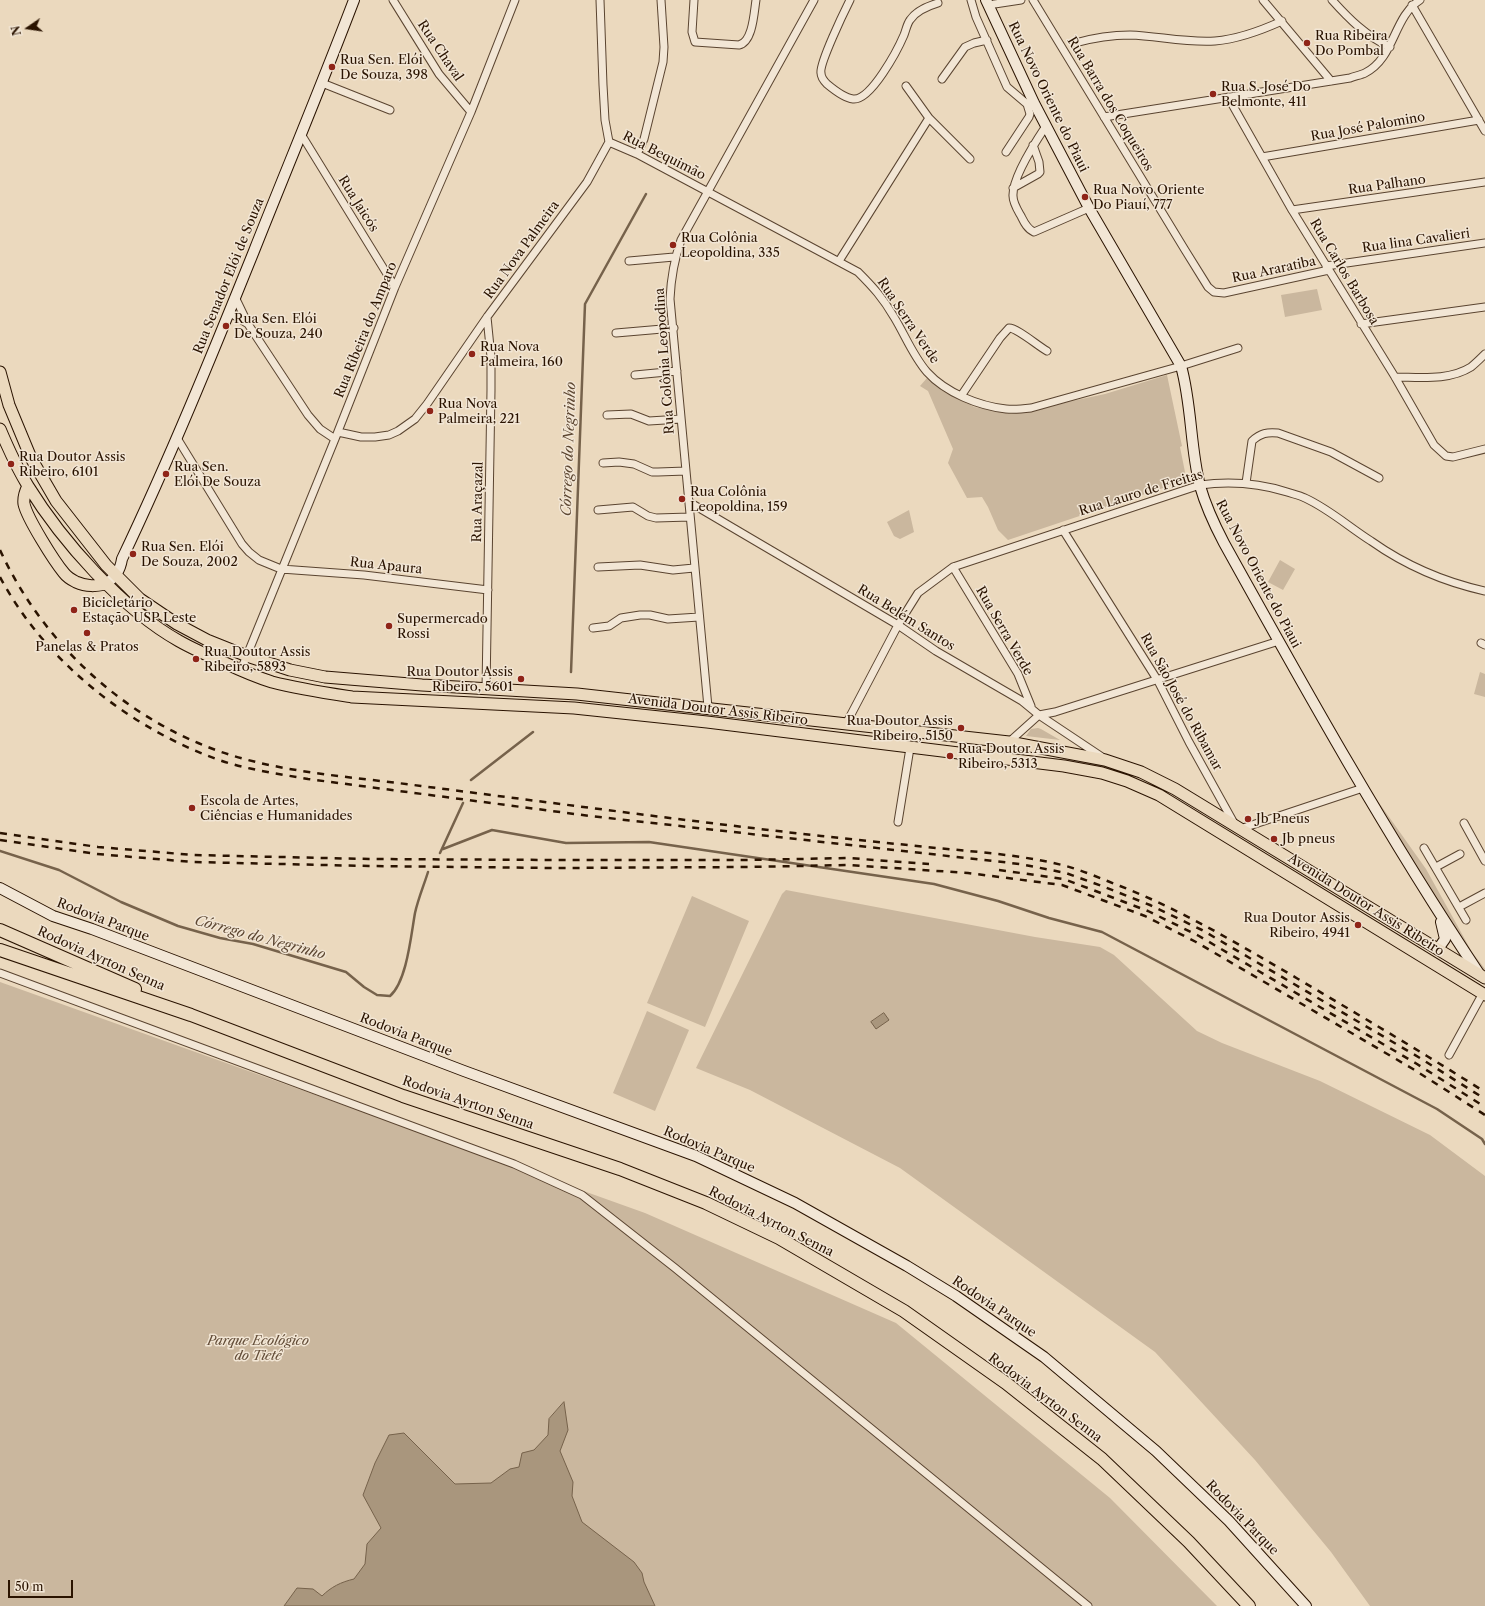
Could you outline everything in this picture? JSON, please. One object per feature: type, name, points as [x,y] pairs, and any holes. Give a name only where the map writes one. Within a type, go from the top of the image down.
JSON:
[{"type":"highway","name":"Rodovia Ayrton Senna","points":[[0,930],[101,973],[191,1015]]},
{"type":"highway","name":"Rodovia Ayrton Senna","points":[[0,950],[191,1015],[403,1096],[620,1169],[706,1204],[779,1238],[904,1312],[1030,1402],[1102,1459],[1189,1542],[1250,1606]]},
{"type":"main road","name":"Avenida Doutor Assis Ribeiro","points":[[0,372],[9,405],[31,458],[49,490],[72,523],[106,565],[140,599],[178,624],[207,640],[247,656],[290,670],[325,677],[422,685],[577,694],[708,707],[1009,742],[1105,760],[1141,772],[1175,789],[1483,977]]},
{"type":"main road","name":"Avenida Doutor Assis Ribeiro","points":[[0,429],[28,486],[69,541],[106,584],[127,604],[164,631],[207,655],[272,682],[352,697],[574,708],[707,722],[1064,766],[1102,773],[1127,781],[1172,803],[1484,993]]},
{"type":"main road","points":[[49,490],[39,486],[28,486],[24,498],[28,512],[34,524],[65,574],[76,582],[85,585],[93,586],[106,584]]},
{"type":"street","name":"Rua Senador Elói de Souza","points":[[117,576],[122,558],[177,438],[229,312],[354,0]]},
{"type":"street","name":"Rua Chaval","points":[[393,0],[439,74],[471,112]]},
{"type":"street","name":"Rua Ríbeira do Amparo","points":[[241,670],[338,432],[395,287],[471,112],[515,0]]},
{"type":"street","points":[[600,0],[605,120],[609,142]]},
{"type":"street","points":[[637,154],[646,132],[663,62],[664,47],[661,0]]},
{"type":"street","points":[[694,0],[692,32],[695,42],[739,45],[743,44],[747,40],[751,30],[756,0]]},
{"type":"street","name":"Rua Colônia Leopodina","points":[[708,707],[694,568],[690,502],[674,328],[670,299],[674,257],[680,240],[814,0]]},
{"type":"street","points":[[850,0],[833,38],[820,74],[825,83],[843,95],[854,99],[862,97],[888,66],[904,35],[909,21],[917,13],[938,3]]},
{"type":"street","points":[[971,0],[986,40],[1007,87],[1027,104],[1030,114],[1030,117],[1006,152]]},
{"type":"street","points":[[987,2],[1021,0]]},
{"type":"street","name":"Rua Barra dos Coqueiros","points":[[1033,0],[1208,287],[1214,292],[1224,293]]},
{"type":"street","points":[[1264,0],[1331,81]]},
{"type":"street","points":[[1332,0],[1362,30],[1379,42],[1390,47]]},
{"type":"street","points":[[1104,117],[1350,78],[1366,73],[1376,64],[1390,47],[1396,30],[1412,5],[1420,0]]},
{"type":"street","name":"Rua Novo Oriente do Piaui","points":[[987,2],[1046,126],[1089,208],[1181,366],[1187,387],[1200,485],[1207,510],[1224,543],[1363,788],[1436,909],[1483,977]]},
{"type":"street","points":[[1412,5],[1485,132]]},
{"type":"street","points":[[1075,43],[1109,36],[1131,35],[1182,41],[1214,41],[1238,38],[1261,31],[1282,21]]},
{"type":"street","points":[[942,79],[965,47],[986,40]]},
{"type":"street","points":[[322,83],[390,110]]},
{"type":"street","points":[[906,86],[929,118],[970,159]]},
{"type":"street","name":"Rua Carlos Barbosa","points":[[1228,97],[1292,210],[1395,377],[1434,445],[1446,456],[1453,457],[1485,449]]},
{"type":"street","points":[[839,261],[929,118]]},
{"type":"street","name":"Rua José Palomino","points":[[1262,157],[1479,120]]},
{"type":"street","points":[[1046,126],[1033,145],[1013,188],[1014,204],[1026,225],[1034,232],[1089,208]]},
{"type":"street","name":"Rua Jaicós","points":[[301,134],[395,287]]},
{"type":"street","name":"Rua Bequimão","points":[[609,142],[637,154],[708,191]]},
{"type":"street","name":"Rua Nova Palmeira","points":[[338,432],[375,437],[389,435],[406,426],[415,419],[428,404],[487,317],[587,182],[609,142]]},
{"type":"street","points":[[1013,188],[1040,172],[1039,162],[1033,145]]},
{"type":"street","name":"Rua Palhano","points":[[1292,210],[1485,182]]},
{"type":"street","name":"Rua Serra Verde","points":[[708,191],[858,272],[875,289],[928,372],[943,386],[961,396],[985,405],[1007,410],[1031,408],[1181,366],[1238,348]]},
{"type":"street","name":"Rua lina Cavalieri","points":[[1328,268],[1485,243]]},
{"type":"street","points":[[629,261],[674,257]]},
{"type":"street","name":"Rua Araratiba","points":[[1224,293],[1328,268]]},
{"type":"street","points":[[235,297],[248,324],[308,416],[320,429],[335,439]]},
{"type":"street","points":[[1361,324],[1485,307]]},
{"type":"street","points":[[229,312],[248,324]]},
{"type":"street","name":"Rua Araçazal","points":[[486,689],[491,383],[491,357],[487,317]]},
{"type":"street","points":[[616,333],[674,328]]},
{"type":"street","points":[[961,396],[1000,338],[1009,328],[1017,330],[1047,351]]},
{"type":"street","points":[[1395,377],[1446,376],[1461,372],[1472,366],[1485,354]]},
{"type":"street","points":[[635,375],[677,372]]},
{"type":"street","points":[[607,416],[631,414],[649,421],[682,419]]},
{"type":"street","points":[[1246,483],[1252,441],[1264,433],[1269,432],[1278,433],[1332,452],[1379,478]]},
{"type":"street","name":"Rua Apaura","points":[[177,438],[245,548],[259,560],[281,569],[364,575],[488,590]]},
{"type":"street","points":[[603,463],[619,462],[634,464],[652,472],[686,471]]},
{"type":"street","name":"Rua Lauro de Freitas","points":[[846,724],[898,625],[918,593],[953,567],[1200,485],[1217,483],[1246,483],[1304,497],[1399,558],[1426,572],[1446,580],[1485,591]]},
{"type":"street","name":"Rua Belém Santos","points":[[690,502],[898,625],[936,651],[1022,701],[1039,715],[1105,760]]},
{"type":"street","points":[[598,510],[634,507],[648,516],[656,518],[690,517]]},
{"type":"street","name":"Rua São José do Ribamar","points":[[1063,530],[1158,680],[1189,742],[1238,828]]},
{"type":"street","points":[[106,565],[122,558]]},
{"type":"street","points":[[598,568],[640,565],[673,570],[694,568]]},
{"type":"street","name":"Rua Serra Verde","points":[[953,567],[1018,674],[1032,708]]},
{"type":"street","points":[[106,584],[117,576]]},
{"type":"street","points":[[593,628],[609,626],[621,618],[640,615],[650,615],[668,619],[699,617]]},
{"type":"street","points":[[1009,742],[1039,715],[1055,712],[1279,641]]},
{"type":"street","points":[[898,822],[910,748]]},
{"type":"street","points":[[1238,828],[1363,788]]},
{"type":"street","points":[[1464,823],[1485,861]]},
{"type":"street","points":[[1424,848],[1466,920]]},
{"type":"street","points":[[1436,867],[1460,854]]},
{"type":"street","name":"Rodovia Parque","points":[[0,888],[53,916],[92,929],[450,1066],[696,1156],[794,1203],[907,1266],[956,1296],[1044,1357],[1156,1451],[1229,1521],[1306,1606]]},
{"type":"street","points":[[1459,907],[1485,893]]},
{"type":"street","name":"Rua Novo Oriente do Piaui","points":[[1436,909],[1443,927],[1445,939],[1438,949]]},
{"type":"street","points":[[0,973],[514,1164],[582,1195],[681,1273],[1088,1606]]},
{"type":"street","points":[[1449,1054],[1484,993]]},
{"type":"green space","points":[[1317,289],[1322,310],[1285,317],[1281,295]]},
{"type":"green space","points":[[1167,375],[1182,446],[1180,447],[1185,472],[1183,478],[1175,484],[1008,540],[998,530],[982,497],[967,498],[948,463],[953,449],[928,391],[920,386],[927,378],[974,407],[1011,414],[1105,394]]},
{"type":"green space","points":[[909,510],[914,532],[900,539],[894,536],[887,522]]},
{"type":"green space","points":[[1280,560],[1295,569],[1283,590],[1268,582]]},
{"type":"green space","points":[[1480,672],[1485,674],[1485,697],[1474,694]]},
{"type":"green space","points":[[1038,728],[1060,740],[1026,736],[1031,729]]},
{"type":"green space","points":[[1372,793],[1426,869],[1472,952],[1485,969],[1485,972],[1467,961],[1461,946]]},
{"type":"green space","points":[[786,890],[1035,937],[1100,947],[1114,955],[1197,1031],[1222,1043],[1320,1081],[1430,1135],[1485,1176],[1485,1606],[1370,1606],[1331,1552],[1255,1460],[1155,1352],[900,1168],[750,1090],[696,1068],[782,894]]},
{"type":"green space","points":[[692,896],[749,921],[705,1027],[647,1003]]},
{"type":"green space","name":"Parque Ecológico do Tietê","points":[[0,982],[645,1213],[896,1323],[1110,1498],[1217,1606],[0,1606]]},
{"type":"green space","points":[[647,1011],[689,1030],[655,1111],[613,1093]]},
{"type":"shaded area","points":[[884,1013],[889,1020],[876,1029],[871,1022]]},
{"type":"shaded area","points":[[564,1402],[568,1430],[560,1451],[573,1482],[572,1496],[582,1522],[634,1562],[642,1573],[644,1582],[655,1606],[284,1606],[297,1588],[313,1589],[322,1596],[336,1585],[354,1579],[365,1564],[367,1544],[381,1528],[363,1495],[375,1463],[389,1435],[404,1433],[455,1484],[491,1483],[510,1469],[519,1467],[522,1453],[534,1450],[548,1435],[549,1419]]},
{"type":"waterway","name":"Córrego do Negrinho","points":[[571,672],[585,304],[646,194]]},
{"type":"waterway","name":"Córrego do Negrinho","points":[[471,780],[533,732]]},
{"type":"waterway","name":"Córrego do Negrinho","points":[[440,853],[463,803]]},
{"type":"waterway","points":[[443,849],[492,830],[566,843],[649,842],[934,884],[998,901],[1049,918],[1102,932],[1437,1109],[1482,1139],[1485,1144]]},
{"type":"waterway","name":"Córrego do Negrinho","points":[[0,851],[59,870],[121,902],[178,926],[220,938],[253,944],[346,972],[364,987],[377,995],[390,996],[401,980],[410,945],[416,908],[428,872]]},
{"type":"railway","points":[[0,550],[17,582],[36,612],[58,640],[83,667],[139,712],[170,730],[203,745],[255,762],[282,768],[338,776],[771,830],[1001,854],[1066,866],[1080,870],[1142,895],[1206,926],[1337,1002],[1485,1092]]},
{"type":"railway","points":[[0,577],[19,608],[41,637],[66,664],[94,689],[124,712],[156,731],[188,748],[222,761],[254,769],[308,779],[590,816],[1020,864],[1066,873],[1150,905],[1202,930],[1420,1058],[1485,1099]]},
{"type":"railway","points":[[0,833],[98,847],[193,855],[369,859],[556,860],[748,860],[848,858],[929,864]]},
{"type":"railway","points":[[0,840],[97,854],[193,862],[556,868],[848,865],[968,873],[1062,885],[1145,916],[1196,942],[1413,1069],[1485,1115]]},
{"type":"railway","points":[[999,870],[1064,879],[1148,911],[1199,936],[1417,1064],[1485,1107]]},
{"type":"place","name":"Rua Ribeira Do Pombal","points":[[1307,43]]},
{"type":"place","name":"Rua Sen. Elói De Souza, 398","points":[[332,67]]},
{"type":"place","name":"Rua S. José Do Belmonte, 411","points":[[1213,94]]},
{"type":"place","name":"Rua Novo Oriente Do Piauí, 777","points":[[1085,197]]},
{"type":"place","name":"Rua Colônia Leopoldina, 335","points":[[673,245]]},
{"type":"place","name":"Rua Sen. Elói De Souza, 240","points":[[226,326]]},
{"type":"place","name":"Rua Nova Palmeira, 160","points":[[472,354]]},
{"type":"place","name":"Rua Nova Palmeira, 221","points":[[430,411]]},
{"type":"place","name":"Rua Doutor Assis Ribeiro, 6101","points":[[11,464]]},
{"type":"place","name":"Rua Sen. Elói De Souza","points":[[166,474]]},
{"type":"place","name":"Rua Colônia Leopoldina, 159","points":[[682,499]]},
{"type":"place","name":"Rua Sen. Elói De Souza, 2002","points":[[133,554]]},
{"type":"place","name":"Bicicletário Estação USP Leste","points":[[74,610]]},
{"type":"place","name":"Supermercado Rossi","points":[[389,626]]},
{"type":"place","name":"Panelas & Pratos","points":[[87,633]]},
{"type":"place","name":"Rua Doutor Assis Ribeiro, 5893","points":[[196,659]]},
{"type":"place","name":"Rua Doutor Assis Ribeiro, 5601","points":[[521,679]]},
{"type":"place","name":"Rua Doutor Assis Ribeiro, 5150","points":[[961,728]]},
{"type":"place","name":"Rua Doutor Assis Ribeiro, 5313","points":[[950,756]]},
{"type":"place","name":"Escola de Artes, Ciências e Humanidades","points":[[192,808]]},
{"type":"place","name":"Jb Pneus","points":[[1248,819]]},
{"type":"place","name":"Jb pneus","points":[[1274,839]]},
{"type":"place","name":"Rua Doutor Assis Ribeiro, 4941","points":[[1358,925]]}]
